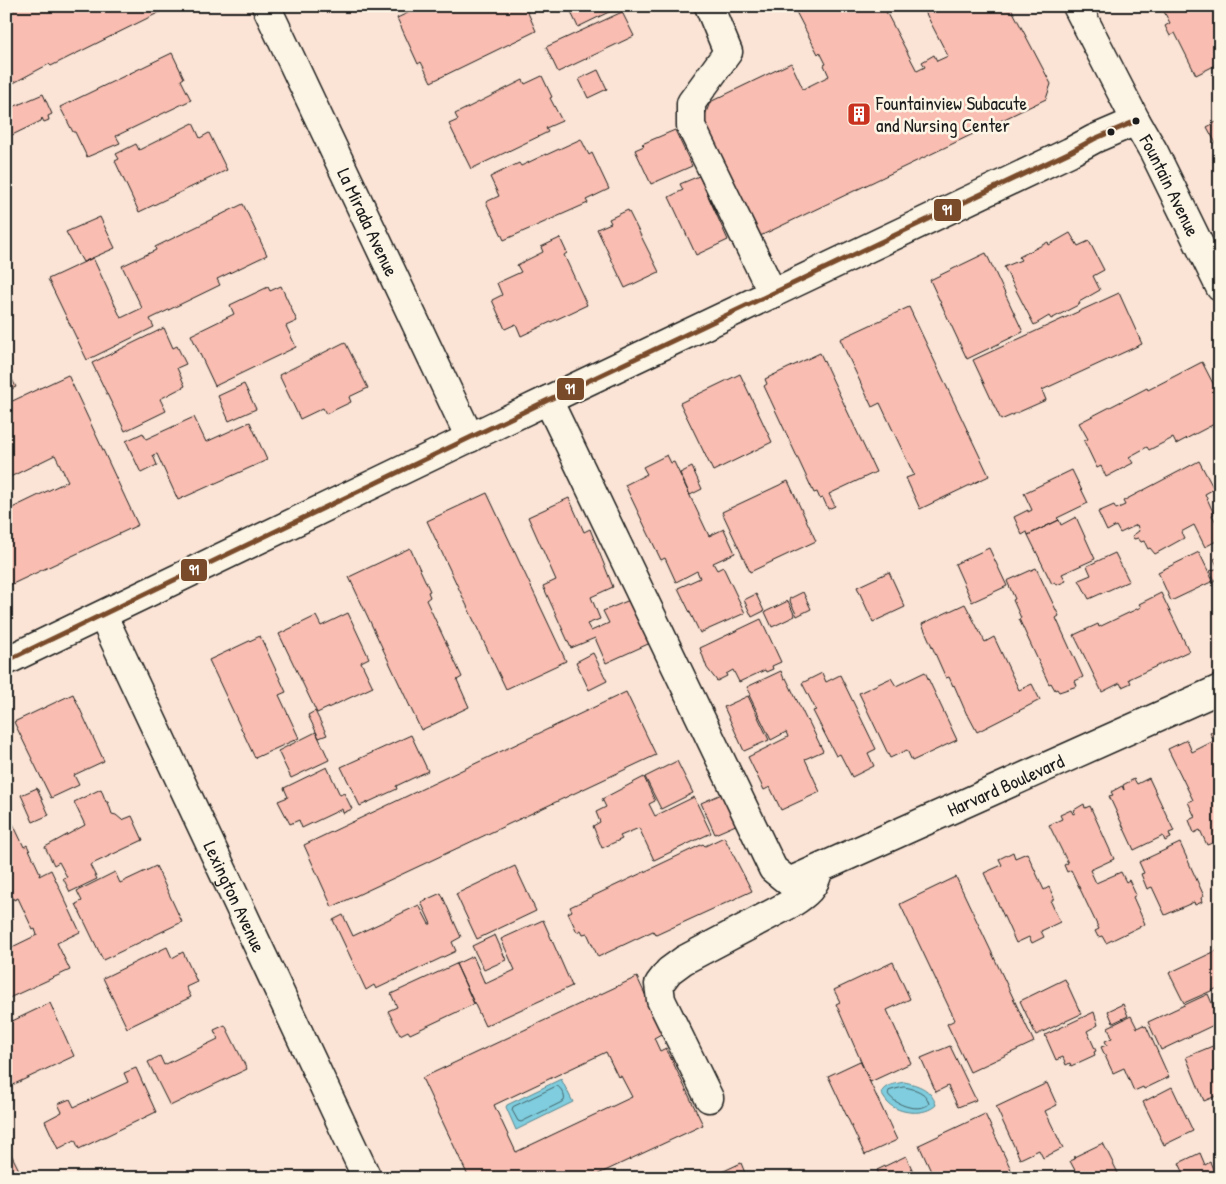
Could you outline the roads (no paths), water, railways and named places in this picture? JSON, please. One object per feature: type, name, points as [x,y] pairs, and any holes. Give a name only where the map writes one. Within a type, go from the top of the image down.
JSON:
[{"type":"street","name":"La Mirada Avenue","points":[[266,6],[470,438]]},
{"type":"street","points":[[709,6],[728,52],[691,103],[691,126],[773,294]]},
{"type":"street","name":"Fountain Avenue","points":[[1077,6],[1154,152],[1218,280]]},
{"type":"street","points":[[6,661],[1094,139],[1136,121]]},
{"type":"street","name":"Harvard Boulevard","points":[[548,400],[773,869],[789,882],[1220,689]]},
{"type":"street","name":"Lexington Avenue","points":[[103,616],[367,1178]]},
{"type":"street","points":[[708,1098],[661,1000],[659,984],[669,971],[684,960],[792,903],[807,893],[816,881],[818,869]]},
{"type":"water","points":[[561,1079],[573,1102],[516,1130],[506,1107],[507,1105]]},
{"type":"water","points":[[904,1082],[928,1091],[936,1105],[931,1109],[919,1112],[899,1110],[893,1107],[881,1093],[888,1086]]},
{"type":"place","name":"Fountainview Subacute and Nursing Center","points":[[859,114]]}]
